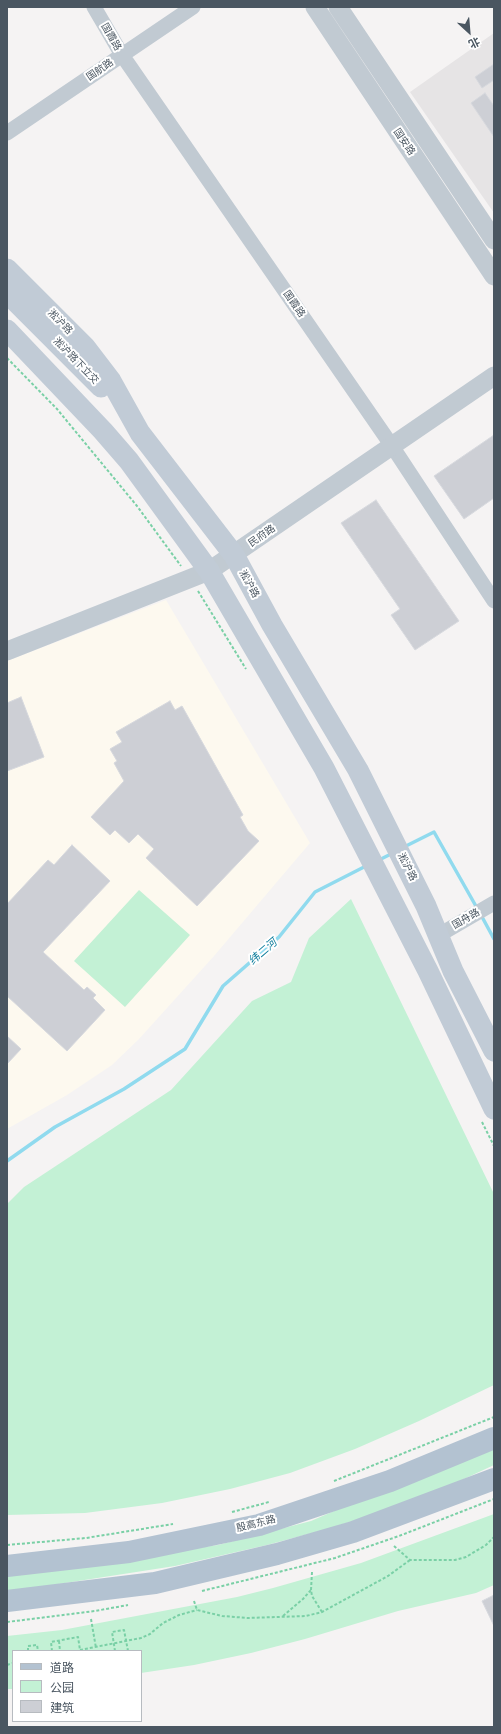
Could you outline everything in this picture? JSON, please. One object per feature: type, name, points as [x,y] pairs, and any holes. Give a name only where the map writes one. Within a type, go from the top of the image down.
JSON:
[{"type":"main road","name":"淞沪路","points":[[7,269],[85,347],[111,381],[140,433],[234,555],[272,625],[358,770],[426,906],[453,971],[494,1051]]},
{"type":"main road","name":"淞沪路下立交","points":[[7,293],[84,370],[140,433]]},
{"type":"main road","name":"淞沪路下立交","points":[[7,318],[51,363],[94,411],[129,461]]},
{"type":"main road","points":[[7,330],[103,431],[129,461],[200,576],[324,768],[416,947],[494,1109]]},
{"type":"main road","name":"殷高东路","points":[[7,1566],[129,1552],[259,1524],[390,1480],[494,1438]]},
{"type":"main road","points":[[7,1601],[154,1583],[277,1554],[352,1532],[494,1479]]},
{"type":"street","name":"国霞路","points":[[94,7],[122,55],[392,446],[494,601]]},
{"type":"street","name":"国航路","points":[[7,132],[193,7]]},
{"type":"street","name":"国安路","points":[[315,7],[494,276]]},
{"type":"street","name":"国安路","points":[[338,7],[494,240]]},
{"type":"street","name":"民府路","points":[[7,651],[200,576],[234,555],[494,376]]},
{"type":"street","name":"国舟路","points":[[439,935],[494,903]]},
{"type":"street","points":[[416,947],[439,935]]},
{"type":"path","points":[[7,358],[57,409],[137,506],[200,576],[213,616]]},
{"type":"path","points":[[331,1482],[494,1417]]},
{"type":"path","points":[[231,1512],[274,1501]]},
{"type":"path","points":[[7,1545],[86,1538],[179,1523]]},
{"type":"path","points":[[85,1650],[127,1642],[150,1634],[163,1623],[197,1610],[222,1616],[248,1618],[306,1616],[322,1612],[388,1576],[410,1560],[455,1560],[466,1557],[486,1545],[494,1537]]},
{"type":"path","points":[[394,1546],[410,1560]]},
{"type":"path","points":[[312,1572],[311,1590],[317,1606],[322,1612]]},
{"type":"path","points":[[283,1617],[311,1590]]},
{"type":"path","points":[[194,1601],[197,1610]]},
{"type":"path","points":[[91,1619],[96,1648]]},
{"type":"path","points":[[116,1650],[112,1632],[124,1630],[128,1650]]},
{"type":"path","points":[[52,1650],[51,1642],[78,1637],[80,1650]]},
{"type":"path","points":[[59,1641],[60,1650]]},
{"type":"path","points":[[28,1650],[28,1646],[37,1645],[38,1650]]},
{"type":"shaded area","points":[[494,33],[494,213],[410,92]]},
{"type":"shaded area","points":[[166,600],[310,843],[214,956],[139,1039],[112,1065],[67,1095],[7,1129],[7,661]]},
{"type":"green space","points":[[139,890],[190,935],[125,1007],[74,961]]},
{"type":"green space","points":[[351,899],[494,1194],[494,1385],[419,1421],[355,1449],[290,1473],[230,1489],[162,1503],[85,1513],[7,1515],[7,1204],[24,1187],[171,1090],[252,1001],[291,982],[309,938]]},
{"type":"green space","points":[[494,1449],[494,1465],[449,1486],[375,1514],[327,1529],[267,1545],[175,1566],[7,1592],[7,1575],[218,1545],[311,1521],[348,1505]]},
{"type":"green space","points":[[494,1514],[494,1585],[476,1593],[398,1611],[305,1639],[251,1653],[194,1665],[142,1673],[142,1650],[12,1650],[12,1689],[7,1689],[7,1636],[62,1630],[237,1597],[361,1563]]},
{"type":"building","points":[[494,64],[494,80],[482,88],[475,77]]},
{"type":"building","points":[[485,93],[494,106],[494,137],[471,103]]},
{"type":"building","points":[[494,435],[494,498],[464,519],[434,476]]},
{"type":"building","points":[[376,500],[459,621],[415,650],[391,615],[400,609],[341,523]]},
{"type":"building","points":[[21,697],[44,757],[7,771],[7,703]]},
{"type":"building","points":[[170,701],[175,710],[182,706],[243,815],[240,817],[248,831],[259,841],[197,906],[146,858],[154,849],[138,834],[129,843],[115,830],[110,835],[91,817],[124,781],[114,763],[117,761],[110,749],[122,742],[116,732]]},
{"type":"building","points":[[72,845],[110,881],[43,952],[84,990],[87,987],[96,995],[93,998],[105,1010],[67,1051],[7,996],[7,904],[48,860],[54,865]]},
{"type":"building","points":[[7,1036],[21,1049],[7,1064]]},
{"type":"building","points":[[494,1595],[494,1626],[482,1601]]},
{"type":"waterway","name":"纬二河","points":[[404,847],[434,832],[477,908]]},
{"type":"waterway","name":"纬二河","points":[[379,860],[393,853]]},
{"type":"waterway","name":"纬二河","points":[[7,1161],[55,1127],[124,1089],[185,1049],[223,986],[279,937],[315,892],[366,866]]},
{"type":"waterway","name":"纬二河","points":[[481,915],[494,939]]}]
